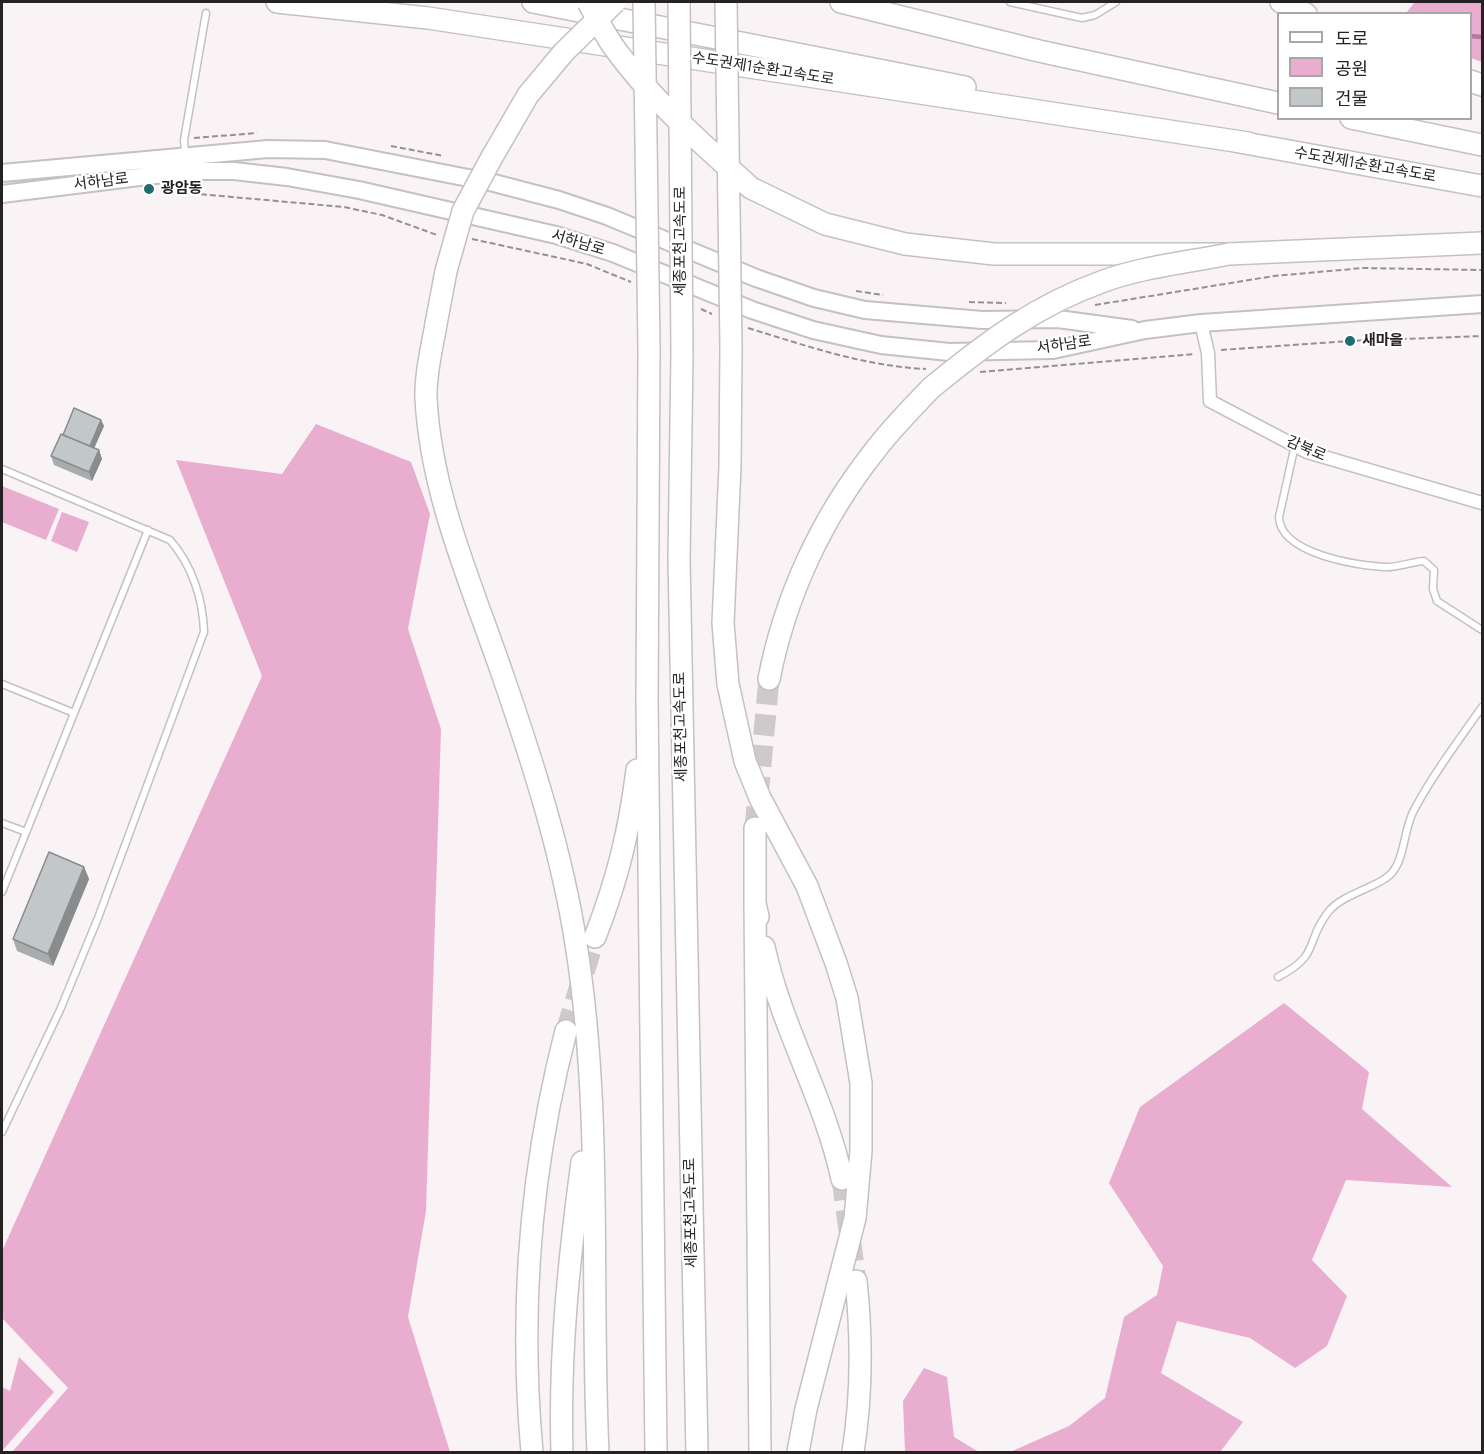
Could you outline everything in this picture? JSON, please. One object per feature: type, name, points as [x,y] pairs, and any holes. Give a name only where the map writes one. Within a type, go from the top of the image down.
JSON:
[{"type":"highway","name":"수도권제1순환고속도로","points":[[277,2],[428,18],[1248,143]]},
{"type":"highway","name":"수도권제1순환고속도로","points":[[533,2],[1248,143],[1482,186]]},
{"type":"highway","points":[[588,2],[613,45],[649,89],[706,148],[751,188],[825,224],[905,244],[993,254],[1229,254],[1482,243]]},
{"type":"highway","points":[[598,1452],[591,1096],[576,944],[545,806],[503,675],[456,547],[433,457],[426,395],[446,271],[464,211],[528,95],[564,52],[615,2]]},
{"type":"highway","points":[[644,2],[649,349],[647,701],[656,1452]]},
{"type":"highway","name":"세종포천고속도로","points":[[679,2],[682,353],[679,583],[697,1452]]},
{"type":"highway","points":[[726,2],[731,347],[730,466],[723,623],[729,684],[745,760],[760,798],[807,886],[839,972],[849,1008],[861,1083],[861,1151],[855,1218],[806,1409],[798,1452]]},
{"type":"highway","points":[[841,2],[1039,51],[1277,103]]},
{"type":"highway","points":[[1281,2],[1302,12]]},
{"type":"highway","points":[[1361,120],[1482,145]]},
{"type":"highway","points":[[769,679],[776,642],[796,584],[826,522],[872,453],[931,388],[1018,321],[1063,297],[1106,280],[1229,254]]},
{"type":"highway","points":[[595,937],[616,881],[629,826],[647,701]]},
{"type":"highway","points":[[755,828],[760,1452]]},
{"type":"highway","points":[[755,903],[772,983],[835,1144],[842,1179]]},
{"type":"highway","points":[[532,1452],[525,1356],[528,1251],[543,1131],[566,1031]]},
{"type":"highway","points":[[562,1452],[564,1313],[570,1244],[591,1096]]},
{"type":"highway","points":[[642,1452],[652,1244]]},
{"type":"highway","points":[[853,1452],[861,1383],[860,1321],[856,1281]]},
{"type":"main road","name":"서하남로","points":[[2,194],[268,149],[325,150],[494,183],[559,200],[607,216],[756,278],[814,298],[865,310],[982,320],[1058,319],[1145,330]]},
{"type":"main road","name":"서하남로","points":[[2,173],[187,164],[287,177],[359,190],[556,235],[614,253],[813,330],[881,345],[949,352],[1053,350],[1145,330],[1201,323],[1482,303]]},
{"type":"street","name":"감북로","points":[[1201,323],[1208,353],[1210,401],[1295,446],[1384,476],[1431,486],[1482,503]]},
{"type":"lane","points":[[1010,2],[1082,18],[1095,15],[1116,2]]},
{"type":"lane","points":[[187,164],[184,140],[206,13]]},
{"type":"lane","points":[[1295,446],[1279,517],[1279,525],[1290,539],[1314,552],[1356,563],[1389,567],[1424,561],[1434,570],[1432,589],[1437,601],[1482,630]]},
{"type":"lane","points":[[2,469],[170,540],[185,556],[204,617],[204,632],[98,918],[60,1010],[2,1132]]},
{"type":"lane","points":[[2,892],[148,530]]},
{"type":"lane","points":[[2,684],[74,713]]},
{"type":"lane","points":[[1278,977],[1300,965],[1307,957],[1322,922],[1337,904],[1382,880],[1395,870],[1407,826],[1414,810],[1482,707]]},
{"type":"lane","points":[[2,823],[26,832]]},
{"type":"green space","points":[[1415,2],[1482,2],[1482,62],[1472,58],[1472,12],[1407,12]]},
{"type":"green space","points":[[316,424],[411,462],[430,514],[408,629],[441,729],[426,1211],[408,1317],[450,1452],[12,1452],[68,1388],[2,1318],[2,1251],[262,676],[176,460],[282,474]]},
{"type":"green space","points":[[2,486],[59,509],[46,540],[2,522]]},
{"type":"green space","points":[[62,512],[89,522],[77,552],[51,541]]},
{"type":"green space","points":[[1284,1003],[1369,1072],[1362,1109],[1452,1187],[1346,1180],[1312,1260],[1347,1296],[1327,1346],[1295,1368],[1250,1338],[1177,1321],[1161,1373],[1243,1422],[1220,1452],[1010,1452],[1069,1426],[1105,1398],[1124,1317],[1157,1295],[1163,1266],[1109,1183],[1140,1107]]},
{"type":"green space","points":[[19,1357],[54,1392],[2,1451],[2,1387],[10,1391]]},
{"type":"green space","points":[[924,1368],[947,1377],[954,1437],[979,1452],[905,1452],[903,1401]]},
{"type":"building","points":[[74,408],[101,420],[90,446],[63,435]]},
{"type":"building","points":[[61,434],[99,450],[89,472],[51,456]]},
{"type":"building","points":[[49,852],[84,867],[48,954],[13,939]]},
{"type":"waterway","points":[[1472,36],[1482,37]]},
{"type":"tunnel","points":[[755,828],[769,679]]},
{"type":"tunnel","points":[[566,1031],[595,937]]},
{"type":"tunnel","points":[[842,1179],[856,1281]]},
{"type":"place","name":"광암동","points":[[149,189]]},
{"type":"place","name":"새마을","points":[[1350,341]]}]
